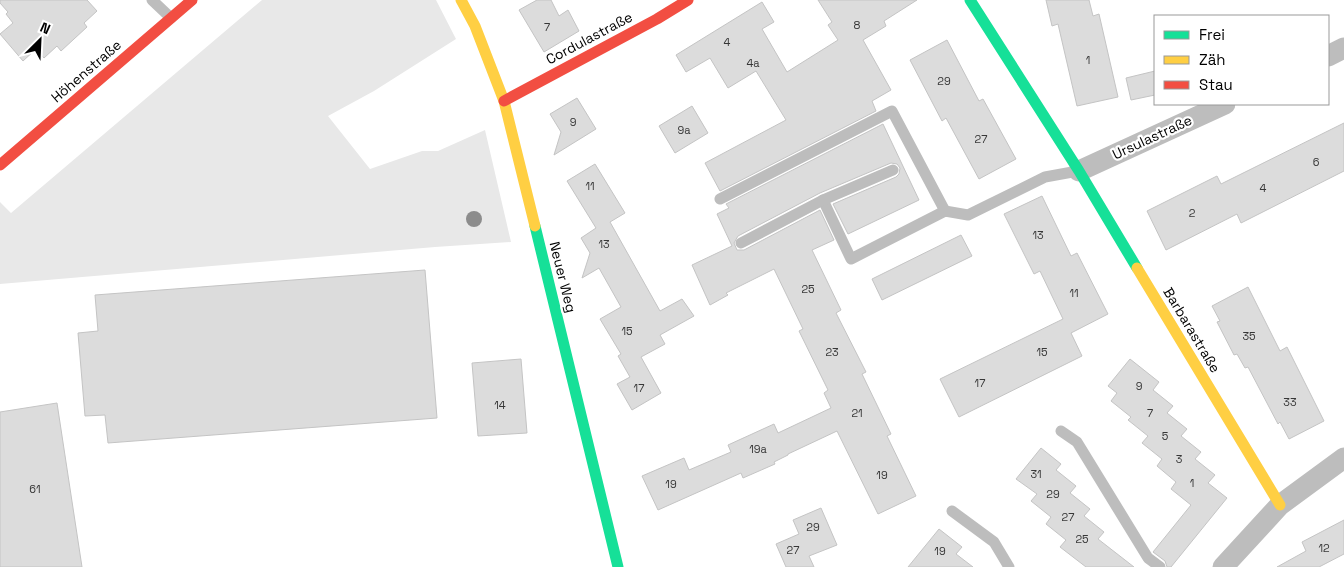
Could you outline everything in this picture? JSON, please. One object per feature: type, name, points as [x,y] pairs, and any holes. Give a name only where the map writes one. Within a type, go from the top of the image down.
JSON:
[{"type":"street","name":"Höhenstraße","points":[[0,165],[192,0]]},
{"type":"street","name":"Neuer Weg","points":[[461,0],[475,26],[504,101],[618,567]]},
{"type":"street","name":"Cordulastraße","points":[[504,101],[657,19],[688,0]]},
{"type":"street","name":"Barbarastraße","points":[[970,0],[1079,171],[1280,505]]},
{"type":"street","points":[[1329,56],[1344,48]]},
{"type":"street","name":"Ursulastraße","points":[[1079,171],[1223,105]]},
{"type":"street","points":[[1223,567],[1280,505],[1344,458]]},
{"type":"lane","points":[[152,0],[171,18]]},
{"type":"lane","points":[[720,199],[892,111],[945,210]]},
{"type":"lane","points":[[740,243],[823,200],[892,170]]},
{"type":"lane","points":[[823,200],[851,259],[945,210],[968,215],[1045,177],[1079,171]]},
{"type":"lane","points":[[1061,431],[1077,442],[1148,558],[1160,567]]},
{"type":"lane","points":[[952,511],[994,542],[1009,567]]},
{"type":"shaded area","points":[[262,0],[436,0],[456,39],[374,91],[328,116],[370,169],[422,151],[438,151],[485,130],[511,242],[0,284],[0,202],[11,213]]},
{"type":"building","points":[[0,0],[87,0],[97,11],[84,23],[87,27],[61,51],[57,46],[44,58],[36,49],[23,61],[0,34],[13,23],[6,14],[8,12],[0,3]]},
{"type":"building","points":[[537,0],[551,0],[559,16],[568,10],[579,31],[544,52],[519,10]]},
{"type":"building","points":[[818,0],[917,0],[884,21],[886,26],[863,40],[891,90],[872,101],[876,111],[720,191],[705,163],[786,120],[756,71],[728,88],[710,58],[686,72],[676,55],[762,2],[774,22],[762,29],[787,72],[838,40],[828,25],[832,22]]},
{"type":"building","points":[[1046,0],[1089,0],[1093,16],[1099,14],[1118,97],[1077,106],[1058,24],[1052,26]]},
{"type":"building","points":[[947,40],[979,101],[983,99],[1016,159],[979,179],[946,118],[942,121],[910,60]]},
{"type":"building","points":[[1154,71],[1154,95],[1131,100],[1126,78]]},
{"type":"building","points":[[577,98],[596,129],[554,155],[561,132],[550,114]]},
{"type":"building","points":[[692,106],[708,133],[675,153],[659,126]]},
{"type":"building","points":[[1344,123],[1344,171],[1241,223],[1237,214],[1166,250],[1147,211],[1217,176],[1221,184]]},
{"type":"building","points":[[883,124],[919,200],[848,234],[833,204],[896,177],[899,174],[900,168],[897,164],[891,163],[820,193],[738,236],[734,243],[737,250],[744,250],[820,210],[834,240],[812,250],[841,310],[836,313],[866,372],[862,374],[891,434],[887,436],[916,496],[878,514],[837,431],[788,454],[774,462],[775,464],[743,478],[741,473],[658,510],[642,476],[684,458],[689,470],[731,452],[728,445],[774,424],[778,433],[831,408],[824,393],[828,390],[799,331],[803,329],[774,269],[726,293],[728,295],[710,305],[692,265],[732,246],[717,214],[729,208],[726,204]]},
{"type":"building","points":[[595,164],[625,213],[610,222],[660,311],[682,299],[694,316],[660,335],[665,344],[641,357],[661,393],[632,410],[617,384],[630,377],[618,356],[621,354],[600,319],[621,307],[599,268],[582,278],[590,253],[581,238],[596,228],[567,181]]},
{"type":"building","points":[[1042,196],[1071,256],[1077,253],[1108,314],[1071,333],[1082,356],[959,417],[940,379],[1063,319],[1040,271],[1034,274],[1004,214]]},
{"type":"building","points":[[961,235],[972,256],[882,300],[872,279]]},
{"type":"building","points":[[425,270],[437,418],[108,443],[105,415],[85,416],[78,333],[98,331],[95,295]]},
{"type":"building","points":[[1248,287],[1280,351],[1287,347],[1324,421],[1289,439],[1280,422],[1278,424],[1248,367],[1245,368],[1237,354],[1234,355],[1217,322],[1220,321],[1212,306]]},
{"type":"building","points":[[521,359],[527,433],[478,436],[472,363]]},
{"type":"building","points":[[1130,359],[1159,382],[1153,390],[1173,406],[1167,413],[1187,429],[1181,436],[1201,452],[1195,459],[1215,475],[1208,483],[1227,498],[1171,567],[1167,567],[1165,561],[1153,552],[1191,505],[1171,489],[1176,482],[1157,466],[1162,459],[1142,443],[1148,436],[1128,420],[1131,417],[1111,401],[1117,393],[1108,386]]},
{"type":"building","points":[[57,403],[82,567],[0,567],[0,412]]},
{"type":"building","points":[[1041,448],[1061,464],[1056,470],[1076,486],[1070,493],[1090,509],[1084,516],[1104,532],[1098,539],[1134,567],[1086,567],[1060,547],[1066,540],[1046,524],[1051,517],[1031,501],[1037,494],[1016,479]]},
{"type":"building","points":[[821,508],[837,545],[809,556],[814,567],[786,567],[776,544],[799,534],[793,520]]},
{"type":"building","points":[[1344,520],[1344,554],[1319,567],[1277,567],[1306,551],[1302,542]]},
{"type":"building","points":[[939,529],[962,547],[956,554],[973,567],[908,567]]},
{"type":"traffic: fast","points":[[970,0],[1079,171],[1137,268]]},
{"type":"traffic: fast","points":[[535,226],[618,567]]},
{"type":"traffic: slow","points":[[461,0],[475,26],[504,101],[535,226]]},
{"type":"traffic: slow","points":[[1137,268],[1280,505]]},
{"type":"traffic: jam","points":[[0,165],[192,0]]},
{"type":"traffic: jam","points":[[504,101],[657,19],[688,0]]}]
